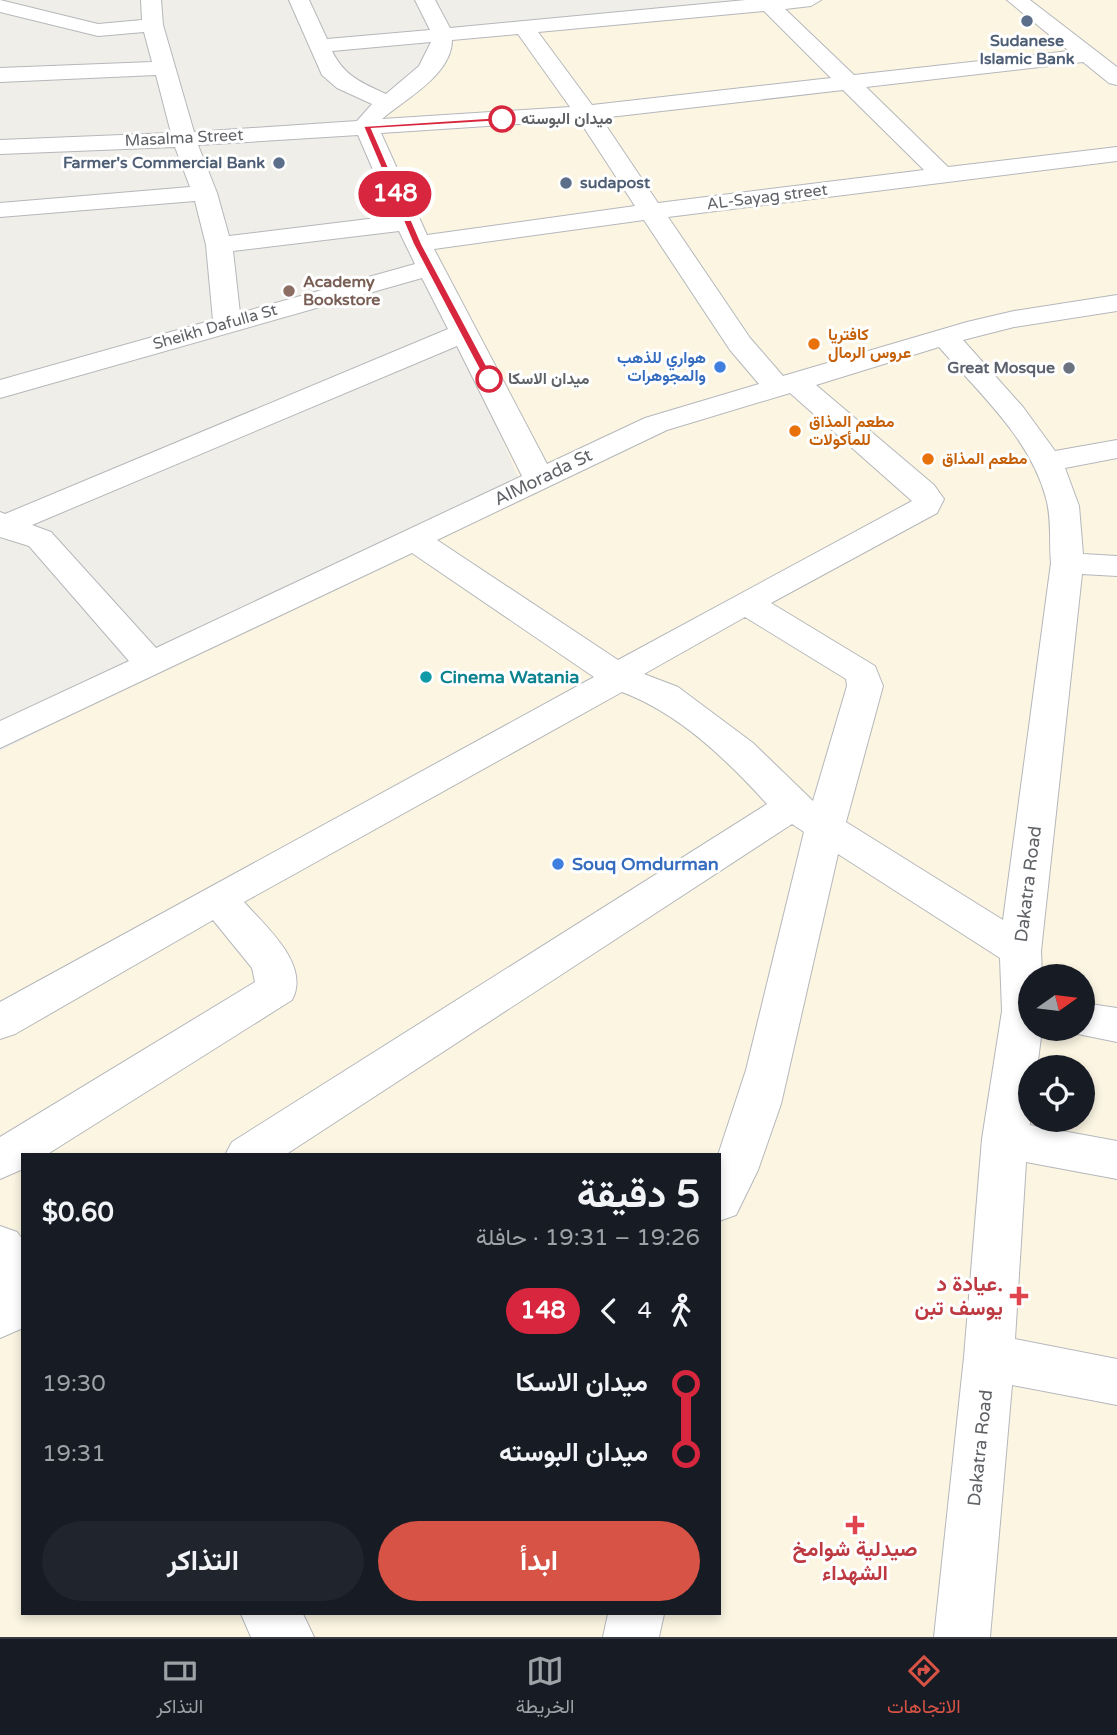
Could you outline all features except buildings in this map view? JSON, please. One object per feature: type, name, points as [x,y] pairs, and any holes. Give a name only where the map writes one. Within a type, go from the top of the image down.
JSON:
[{"type":"street","points":[[150,0],[153,25],[187,139],[190,160],[205,193],[219,245],[227,323]]},
{"type":"street","points":[[299,0],[330,70],[337,77],[388,103]]},
{"type":"street","points":[[425,0],[442,34],[441,49],[432,65],[368,120],[367,126],[419,245],[540,479]]},
{"type":"street","points":[[321,46],[811,0]]},
{"type":"street","points":[[1017,0],[1117,78]]},
{"type":"street","points":[[769,4],[942,175]]},
{"type":"street","points":[[0,6],[97,30],[153,25]]},
{"type":"street","points":[[0,1022],[218,898],[620,678],[636,662],[926,506],[928,499],[740,344],[586,113],[524,27]]},
{"type":"street","name":"Masalma Street","points":[[0,147],[187,139],[586,113],[1089,55]]},
{"type":"street","points":[[0,75],[166,68]]},
{"type":"street","name":"AL-Sayag street","points":[[419,245],[652,211],[1117,154]]},
{"type":"street","points":[[0,210],[205,193]]},
{"type":"street","points":[[219,245],[419,245]]},
{"type":"street","name":"Sheikh Dafulla St","points":[[0,390],[227,323],[419,245]]},
{"type":"street","name":"AlMorada St","points":[[0,736],[412,538],[656,425],[786,384],[1014,319],[1117,303]]},
{"type":"street","points":[[1,525],[466,332]]},
{"type":"street","name":"Dakatra Road","points":[[946,337],[1047,462],[1063,499],[1067,563],[1020,951],[1021,964]]},
{"type":"street","points":[[1047,462],[1117,449]]},
{"type":"street","points":[[1,525],[40,539],[151,664]]},
{"type":"street","points":[[412,538],[620,678],[665,695],[740,752],[807,817],[1020,951]]},
{"type":"street","points":[[1067,563],[1117,566]]},
{"type":"street","points":[[721,1197],[740,1163],[769,1062],[807,817],[865,686],[863,674],[746,603]]},
{"type":"street","points":[[251,1153],[807,817]]},
{"type":"street","points":[[0,1160],[277,989],[272,963],[218,898]]},
{"type":"street","points":[[1096,1022],[1117,1025]]},
{"type":"street","name":"Dakatra Road","points":[[962,1637],[989,1357],[1005,1139],[1022,1041]]},
{"type":"street","points":[[1005,1139],[1117,1160]]},
{"type":"street","points":[[0,1247],[21,1274]]},
{"type":"street","points":[[0,1315],[21,1301]]},
{"type":"street","points":[[989,1357],[1117,1382]]},
{"type":"street","points":[[270,1615],[286,1637]]},
{"type":"street","points":[[631,1637],[636,1615]]},
{"type":"shaded area","name":"Souq Omdurman","points":[[822,0],[1117,0],[1117,1637],[0,1637],[0,751],[522,487],[438,286],[360,120],[449,39]]},
{"type":"bus line","name":"148","points":[[489,379],[418,244],[367,126],[502,119]]},
{"type":"place","name":"Sudanese Islamic Bank","points":[[1027,21]]},
{"type":"place","name":"ميدان البوسته","points":[[502,119]]},
{"type":"place","name":"Farmer's Commercial Bank","points":[[279,163]]},
{"type":"place","name":"sudapost","points":[[566,183]]},
{"type":"place","name":"Academy Bookstore","points":[[289,291]]},
{"type":"place","name":"كافتريا عروس الرمال","points":[[814,344]]},
{"type":"place","name":"هواري للذهب والمجوهرات","points":[[720,367]]},
{"type":"place","name":"Great Mosque","points":[[1069,368]]},
{"type":"place","name":"ميدان الاسكا","points":[[489,379]]},
{"type":"place","name":"مطعم المذاق للمأكولات","points":[[795,431]]},
{"type":"place","name":"مطعم المذاق","points":[[928,459]]},
{"type":"place","name":"Cinema Watania","points":[[426,677]]},
{"type":"place","name":"Souq Omdurman","points":[[558,864]]},
{"type":"place","name":"عيادة د. يوسف تبن","points":[[1019,1296]]},
{"type":"place","name":"صيدلية شوامخ الشهداء","points":[[855,1525]]}]
